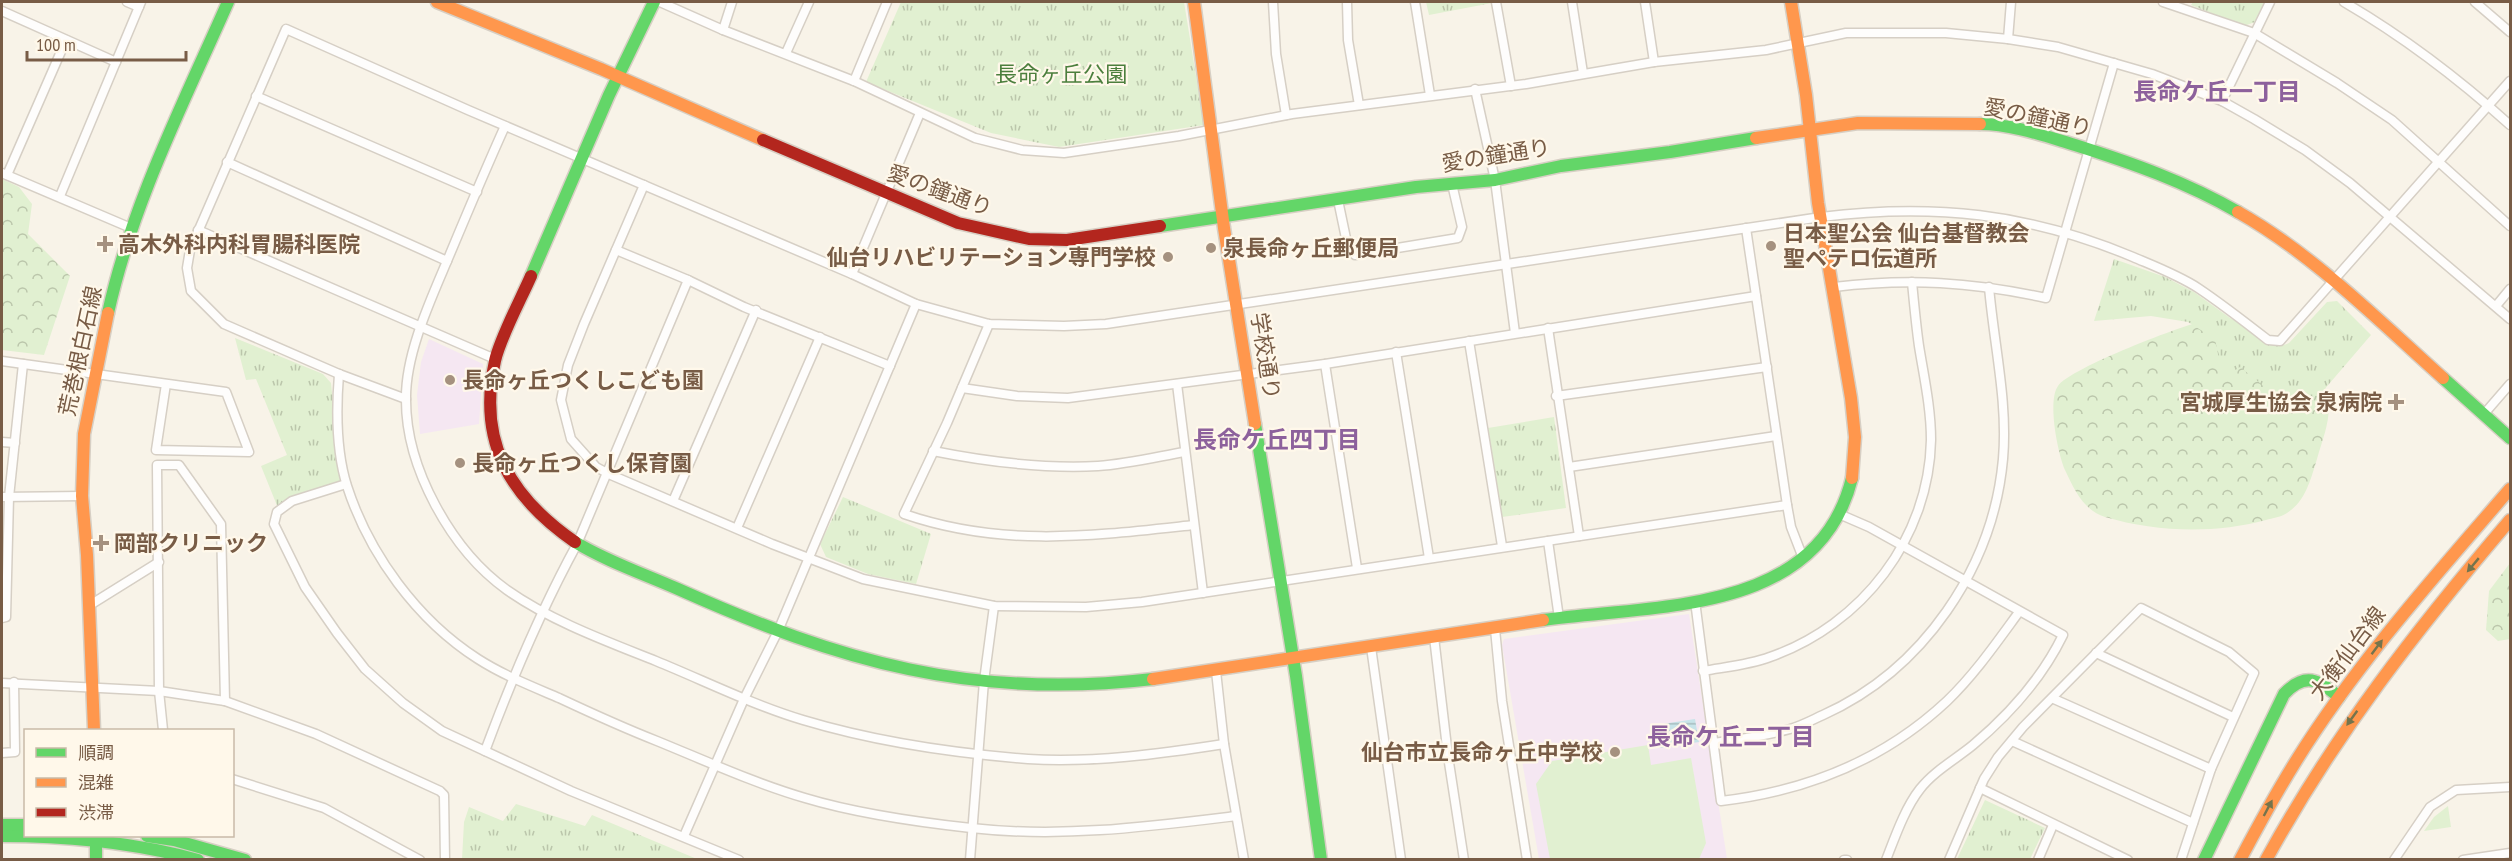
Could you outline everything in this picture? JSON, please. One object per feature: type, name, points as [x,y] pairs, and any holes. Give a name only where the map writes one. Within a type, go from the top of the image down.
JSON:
[{"type":"street","points":[[60,196],[140,4],[127,2]]},
{"type":"street","name":"荒巻根白石線","points":[[94,729],[90,605],[82,496],[84,434],[94,374],[113,289],[131,228],[154,166],[228,2]]},
{"type":"street","name":"愛の鐘通り","points":[[437,2],[618,77],[887,195],[958,223],[1029,239],[1067,240],[1416,187],[1495,180],[1561,166],[1858,123],[1986,124],[2039,134],[2090,148],[2147,168],[2203,192],[2258,224],[2334,281],[2511,438]]},
{"type":"street","points":[[654,2],[618,77],[495,359],[490,390],[491,426],[500,459],[520,498],[551,527],[577,544],[778,631],[830,650],[906,670],[984,681],[1081,685],[1120,683],[1216,671],[1560,618],[1695,601],[1762,584],[1794,566],[1803,558],[1822,539],[1839,514],[1851,482],[1856,443],[1855,416],[1807,129],[1808,110],[1791,2]]},
{"type":"street","points":[[660,2],[723,30],[854,81],[975,138],[1022,150],[1053,153],[1098,149],[1212,131],[1286,115],[1511,86],[1654,62],[1797,45],[1846,33],[1946,33],[2058,47],[2152,74],[2222,101],[2305,150],[2350,183],[2511,320]]},
{"type":"street","points":[[723,30],[732,2]]},
{"type":"street","points":[[786,53],[809,2]]},
{"type":"street","points":[[854,81],[887,2]]},
{"type":"street","name":"学校通り","points":[[1194,2],[1236,306],[1293,658],[1321,860]]},
{"type":"street","points":[[1273,2],[1276,54],[1286,115]]},
{"type":"street","points":[[1347,2],[1348,40],[1359,105]]},
{"type":"street","points":[[1415,2],[1430,95]]},
{"type":"street","points":[[1496,2],[1511,86]]},
{"type":"street","points":[[1572,2],[1583,73]]},
{"type":"street","points":[[1645,2],[1654,62]]},
{"type":"street","points":[[2008,39],[2011,2]]},
{"type":"street","points":[[2163,2],[2254,33],[2291,53],[2392,120],[2511,226]]},
{"type":"street","points":[[2222,101],[2270,2]]},
{"type":"street","points":[[2344,2],[2389,29],[2511,125]]},
{"type":"street","points":[[2475,2],[2511,32]]},
{"type":"street","points":[[3,15],[116,62]]},
{"type":"street","points":[[406,399],[339,374],[301,355],[224,324],[190,291],[188,268],[190,250],[286,29],[505,126],[852,274],[916,304],[989,324],[1064,326],[1106,324],[1236,306],[1387,281],[1504,266],[1821,217],[1854,213],[1940,211],[2022,221],[2105,245],[2196,287],[2268,340],[2280,341],[2511,81]]},
{"type":"street","points":[[66,40],[4,174],[131,228]]},
{"type":"street","points":[[1834,287],[1872,282],[1953,282],[2046,298],[2114,63]]},
{"type":"street","points":[[1475,89],[1495,180],[1504,266],[1515,333]]},
{"type":"street","points":[[256,96],[477,192]]},
{"type":"street","points":[[852,274],[920,113]]},
{"type":"street","points":[[505,126],[447,261],[422,327],[411,364],[406,399],[416,460],[449,531],[476,562],[506,590],[544,611],[609,641],[744,699],[850,734],[891,742],[1029,759],[1089,759],[1224,744]]},
{"type":"street","points":[[227,162],[447,261]]},
{"type":"street","points":[[644,184],[568,365],[561,400],[571,439],[596,467],[607,473],[863,579],[994,606],[1086,607],[1203,593],[1279,579],[1787,505]]},
{"type":"street","points":[[1338,200],[1348,248],[1355,255],[1458,238],[1462,227],[1452,184]]},
{"type":"street","points":[[1746,228],[1787,505],[1791,527],[1803,558]]},
{"type":"street","points":[[198,230],[495,359]]},
{"type":"street","points":[[616,250],[890,366]]},
{"type":"street","points":[[485,752],[544,611],[577,544],[688,280]]},
{"type":"street","points":[[1703,671],[1769,658],[1806,642],[1835,625],[1859,604],[1882,576],[1902,546],[1928,479],[1931,442],[1931,415],[1912,282]]},
{"type":"street","points":[[1714,743],[1792,729],[1867,692],[1910,657],[1946,612],[1965,582],[1989,529],[1998,495],[2003,459],[2002,389],[1989,287]]},
{"type":"street","points":[[2496,306],[2511,289]]},
{"type":"street","points":[[962,388],[1017,396],[1068,398],[1325,364],[1756,296]]},
{"type":"street","points":[[684,836],[744,699],[778,631],[916,304]]},
{"type":"street","points":[[673,501],[756,310]]},
{"type":"street","points":[[989,324],[904,514],[940,526],[1013,537],[1109,534],[1194,525]]},
{"type":"street","points":[[1548,328],[1556,396],[1579,536]]},
{"type":"street","points":[[737,528],[820,338]]},
{"type":"street","points":[[1469,341],[1502,546]]},
{"type":"street","points":[[1396,352],[1429,558]]},
{"type":"street","points":[[2,361],[226,392],[249,452],[156,450],[166,384]]},
{"type":"street","points":[[2,618],[6,617],[5,497],[15,443],[23,364]]},
{"type":"street","points":[[1325,364],[1357,568]]},
{"type":"street","points":[[1556,396],[1767,367]]},
{"type":"street","points":[[339,374],[336,406],[346,484],[362,524],[390,573],[432,622],[476,658],[514,679],[716,765],[803,798],[837,806],[972,828],[1026,832],[1083,833],[1236,816]]},
{"type":"street","points":[[1177,384],[1203,593]]},
{"type":"street","points":[[2484,414],[2511,384]]},
{"type":"street","points":[[1569,467],[1776,436]]},
{"type":"street","points":[[2,442],[15,443]]},
{"type":"street","points":[[933,451],[1004,464],[1050,467],[1100,465],[1185,452]]},
{"type":"street","points":[[162,729],[159,691],[157,465],[179,465],[221,524],[225,701]]},
{"type":"street","points":[[346,484],[292,501],[277,512],[274,524],[305,587],[365,669],[403,703],[442,731],[571,791],[739,860]]},
{"type":"street","name":"大衡仙台線","points":[[2240,860],[2300,752],[2339,697],[2401,616],[2511,489]]},
{"type":"street","points":[[5,497],[82,496]]},
{"type":"street","points":[[1839,514],[1869,526],[2063,635],[2055,652],[2026,693],[2009,712],[1919,790],[1886,860]]},
{"type":"street","name":"大衡仙台線","points":[[2266,860],[2294,807],[2344,728],[2409,640],[2511,520]]},
{"type":"street","points":[[1548,541],[1560,618]]},
{"type":"street","points":[[90,605],[159,562]]},
{"type":"street","points":[[1695,601],[1721,801],[1791,789],[1840,771],[1881,750],[1910,731],[1947,700],[1984,661],[2019,612]]},
{"type":"street","points":[[970,860],[984,681],[994,606]]},
{"type":"street","points":[[1949,860],[1980,788],[1998,757],[2141,608],[2229,652],[2253,673],[2211,769],[2181,860]]},
{"type":"street","points":[[1495,629],[1502,701],[1527,860]]},
{"type":"street","points":[[1434,637],[1448,756],[1464,860]]},
{"type":"street","points":[[1371,647],[1401,860]]},
{"type":"street","points":[[2096,653],[2233,717]]},
{"type":"street","points":[[1216,671],[1224,744],[1244,860]]},
{"type":"street","points":[[2204,860],[2284,694],[2290,686],[2301,679],[2312,679],[2339,697]]},
{"type":"street","points":[[2,753],[15,752],[14,682]]},
{"type":"street","points":[[2,683],[159,691],[225,701],[316,734],[440,791],[444,795],[445,860]]},
{"type":"street","points":[[2054,699],[2211,769]]},
{"type":"street","points":[[2012,741],[2193,823]]},
{"type":"street","points":[[234,779],[324,808],[420,860]]},
{"type":"street","points":[[2394,860],[2430,807],[2456,790],[2511,787]]},
{"type":"street","points":[[1980,788],[2128,860]]},
{"type":"street","points":[[2,825],[24,825]]},
{"type":"street","points":[[2038,860],[2054,825]]},
{"type":"street","points":[[2,836],[24,836]]},
{"type":"street","points":[[73,837],[96,838],[198,860]]},
{"type":"street","points":[[154,837],[174,840],[245,860]]},
{"type":"street","points":[[96,838],[96,860]]},
{"type":"street","points":[[2463,860],[2510,852],[2508,860]]},
{"type":"shaded area","name":"長命ヶ丘つくしこども園","points":[[429,339],[483,364],[479,424],[420,434],[417,395],[421,362]]},
{"type":"shaded area","name":"仙台市立長命ヶ丘中学校","points":[[1689,614],[1727,859],[1539,859],[1502,645],[1504,639]]},
{"type":"green space","name":"長命ヶ丘公園","points":[[901,2],[1184,2],[1204,125],[1059,147],[991,133],[866,82]]},
{"type":"green space","points":[[1426,2],[1492,2],[1492,3],[1429,15]]},
{"type":"green space","points":[[2193,2],[2264,2],[2255,22],[2244,26],[2191,5]]},
{"type":"green space","points":[[2,179],[19,187],[32,204],[28,234],[70,276],[44,355],[2,350]]},
{"type":"green space","points":[[2114,259],[2165,277],[2194,292],[2273,349],[2289,343],[2327,302],[2337,301],[2371,335],[2305,412],[2265,395],[2265,387],[2240,367],[2226,376],[2221,369],[2215,339],[2188,322],[2151,316],[2094,321]]},
{"type":"green space","points":[[2228,318],[2246,323],[2279,344],[2315,374],[2327,392],[2329,410],[2326,426],[2310,481],[2299,502],[2280,516],[2226,528],[2185,529],[2144,526],[2097,514],[2080,498],[2065,470],[2059,452],[2053,403],[2058,386],[2067,378],[2105,358],[2154,338],[2210,319]]},
{"type":"green space","points":[[235,338],[323,374],[331,383],[341,481],[278,508],[261,466],[287,455],[256,379],[246,380]]},
{"type":"green space","points":[[1554,417],[1566,508],[1502,517],[1488,428]]},
{"type":"green space","points":[[843,497],[931,534],[916,584],[868,574],[826,557],[820,544]]},
{"type":"green space","points":[[2510,563],[2510,639],[2498,641],[2486,630],[2489,591]]},
{"type":"green space","points":[[1648,745],[1651,765],[1691,758],[1706,843],[1699,859],[1550,859],[1536,784],[1552,761]]},
{"type":"green space","points":[[1985,800],[2045,828],[2030,859],[1957,859]]},
{"type":"green space","points":[[516,804],[585,826],[592,815],[697,859],[462,859],[464,822],[469,807],[503,821]]},
{"type":"green space","points":[[2448,806],[2451,827],[2424,831],[2434,817]]},
{"type":"water","points":[[1695,719],[1699,742],[1660,748],[1656,725]]},
{"type":"traffic: fast","points":[[108,313],[131,233],[160,155],[228,2]]},
{"type":"traffic: fast","points":[[531,276],[609,95],[654,2]]},
{"type":"traffic: fast","points":[[1980,124],[2028,131],[2117,159],[2179,182],[2238,212]]},
{"type":"traffic: fast","points":[[1160,226],[1416,187],[1495,180],[1561,166],[1756,138]]},
{"type":"traffic: fast","points":[[2443,378],[2510,438]]},
{"type":"traffic: fast","points":[[1255,424],[1296,676],[1321,860]]},
{"type":"traffic: fast","points":[[1543,620],[1681,604],[1727,595],[1769,579],[1805,556],[1834,523],[1852,478]]},
{"type":"traffic: fast","points":[[575,542],[625,567],[738,615],[852,655],[909,669],[967,679],[1026,684],[1088,684],[1153,679]]},
{"type":"traffic: fast","points":[[2204,860],[2284,694],[2298,683],[2312,680],[2339,697]]},
{"type":"traffic: fast","points":[[2,825],[24,825]]},
{"type":"traffic: fast","points":[[2,836],[24,836]]},
{"type":"traffic: fast","points":[[52,837],[125,844],[198,860]]},
{"type":"traffic: fast","points":[[96,837],[96,860]]},
{"type":"traffic: fast","points":[[154,837],[174,840],[245,860]]},
{"type":"traffic: slow","points":[[437,2],[601,69],[763,140]]},
{"type":"traffic: slow","points":[[1194,2],[1224,228],[1255,424]]},
{"type":"traffic: slow","points":[[1791,2],[1806,95],[1818,203],[1851,398],[1855,437],[1852,478]]},
{"type":"traffic: slow","points":[[1756,138],[1858,123],[1980,124]]},
{"type":"traffic: slow","points":[[2238,212],[2266,229],[2319,268],[2443,378]]},
{"type":"traffic: slow","points":[[94,729],[87,555],[82,496],[84,434],[108,313]]},
{"type":"traffic: slow","points":[[2240,860],[2289,773],[2345,689],[2398,621],[2510,489]]},
{"type":"traffic: slow","points":[[2266,860],[2320,769],[2379,684],[2442,601],[2510,520]]},
{"type":"traffic: slow","points":[[1153,679],[1543,620]]},
{"type":"traffic: jam","points":[[763,140],[958,223],[1029,239],[1067,240],[1160,226]]},
{"type":"traffic: jam","points":[[531,276],[506,330],[495,361],[491,390],[491,417],[495,442],[516,486],[552,525],[575,542]]},
{"type":"place","name":"高木外科内科胃腸科医院","points":[[105,244]]},
{"type":"place","name":"日本聖公会 仙台基督教会 聖ペテロ伝道所","points":[[1771,246]]},
{"type":"place","name":"泉長命ヶ丘郵便局","points":[[1211,248]]},
{"type":"place","name":"仙台リハビリテーション専門学校","points":[[1168,257]]},
{"type":"place","name":"長命ヶ丘つくしこども園","points":[[450,380]]},
{"type":"place","name":"宮城厚生協会 泉病院","points":[[2396,402]]},
{"type":"place","name":"長命ヶ丘つくし保育園","points":[[460,463]]},
{"type":"place","name":"岡部クリニック","points":[[101,543]]},
{"type":"place","name":"仙台市立長命ヶ丘中学校","points":[[1615,752]]},
{"type":"district","name":"長命ケ丘一丁目","points":[[2217,92]]},
{"type":"district","name":"長命ケ丘四丁目","points":[[1277,440]]},
{"type":"district","name":"長命ケ丘二丁目","points":[[1731,737]]}]
